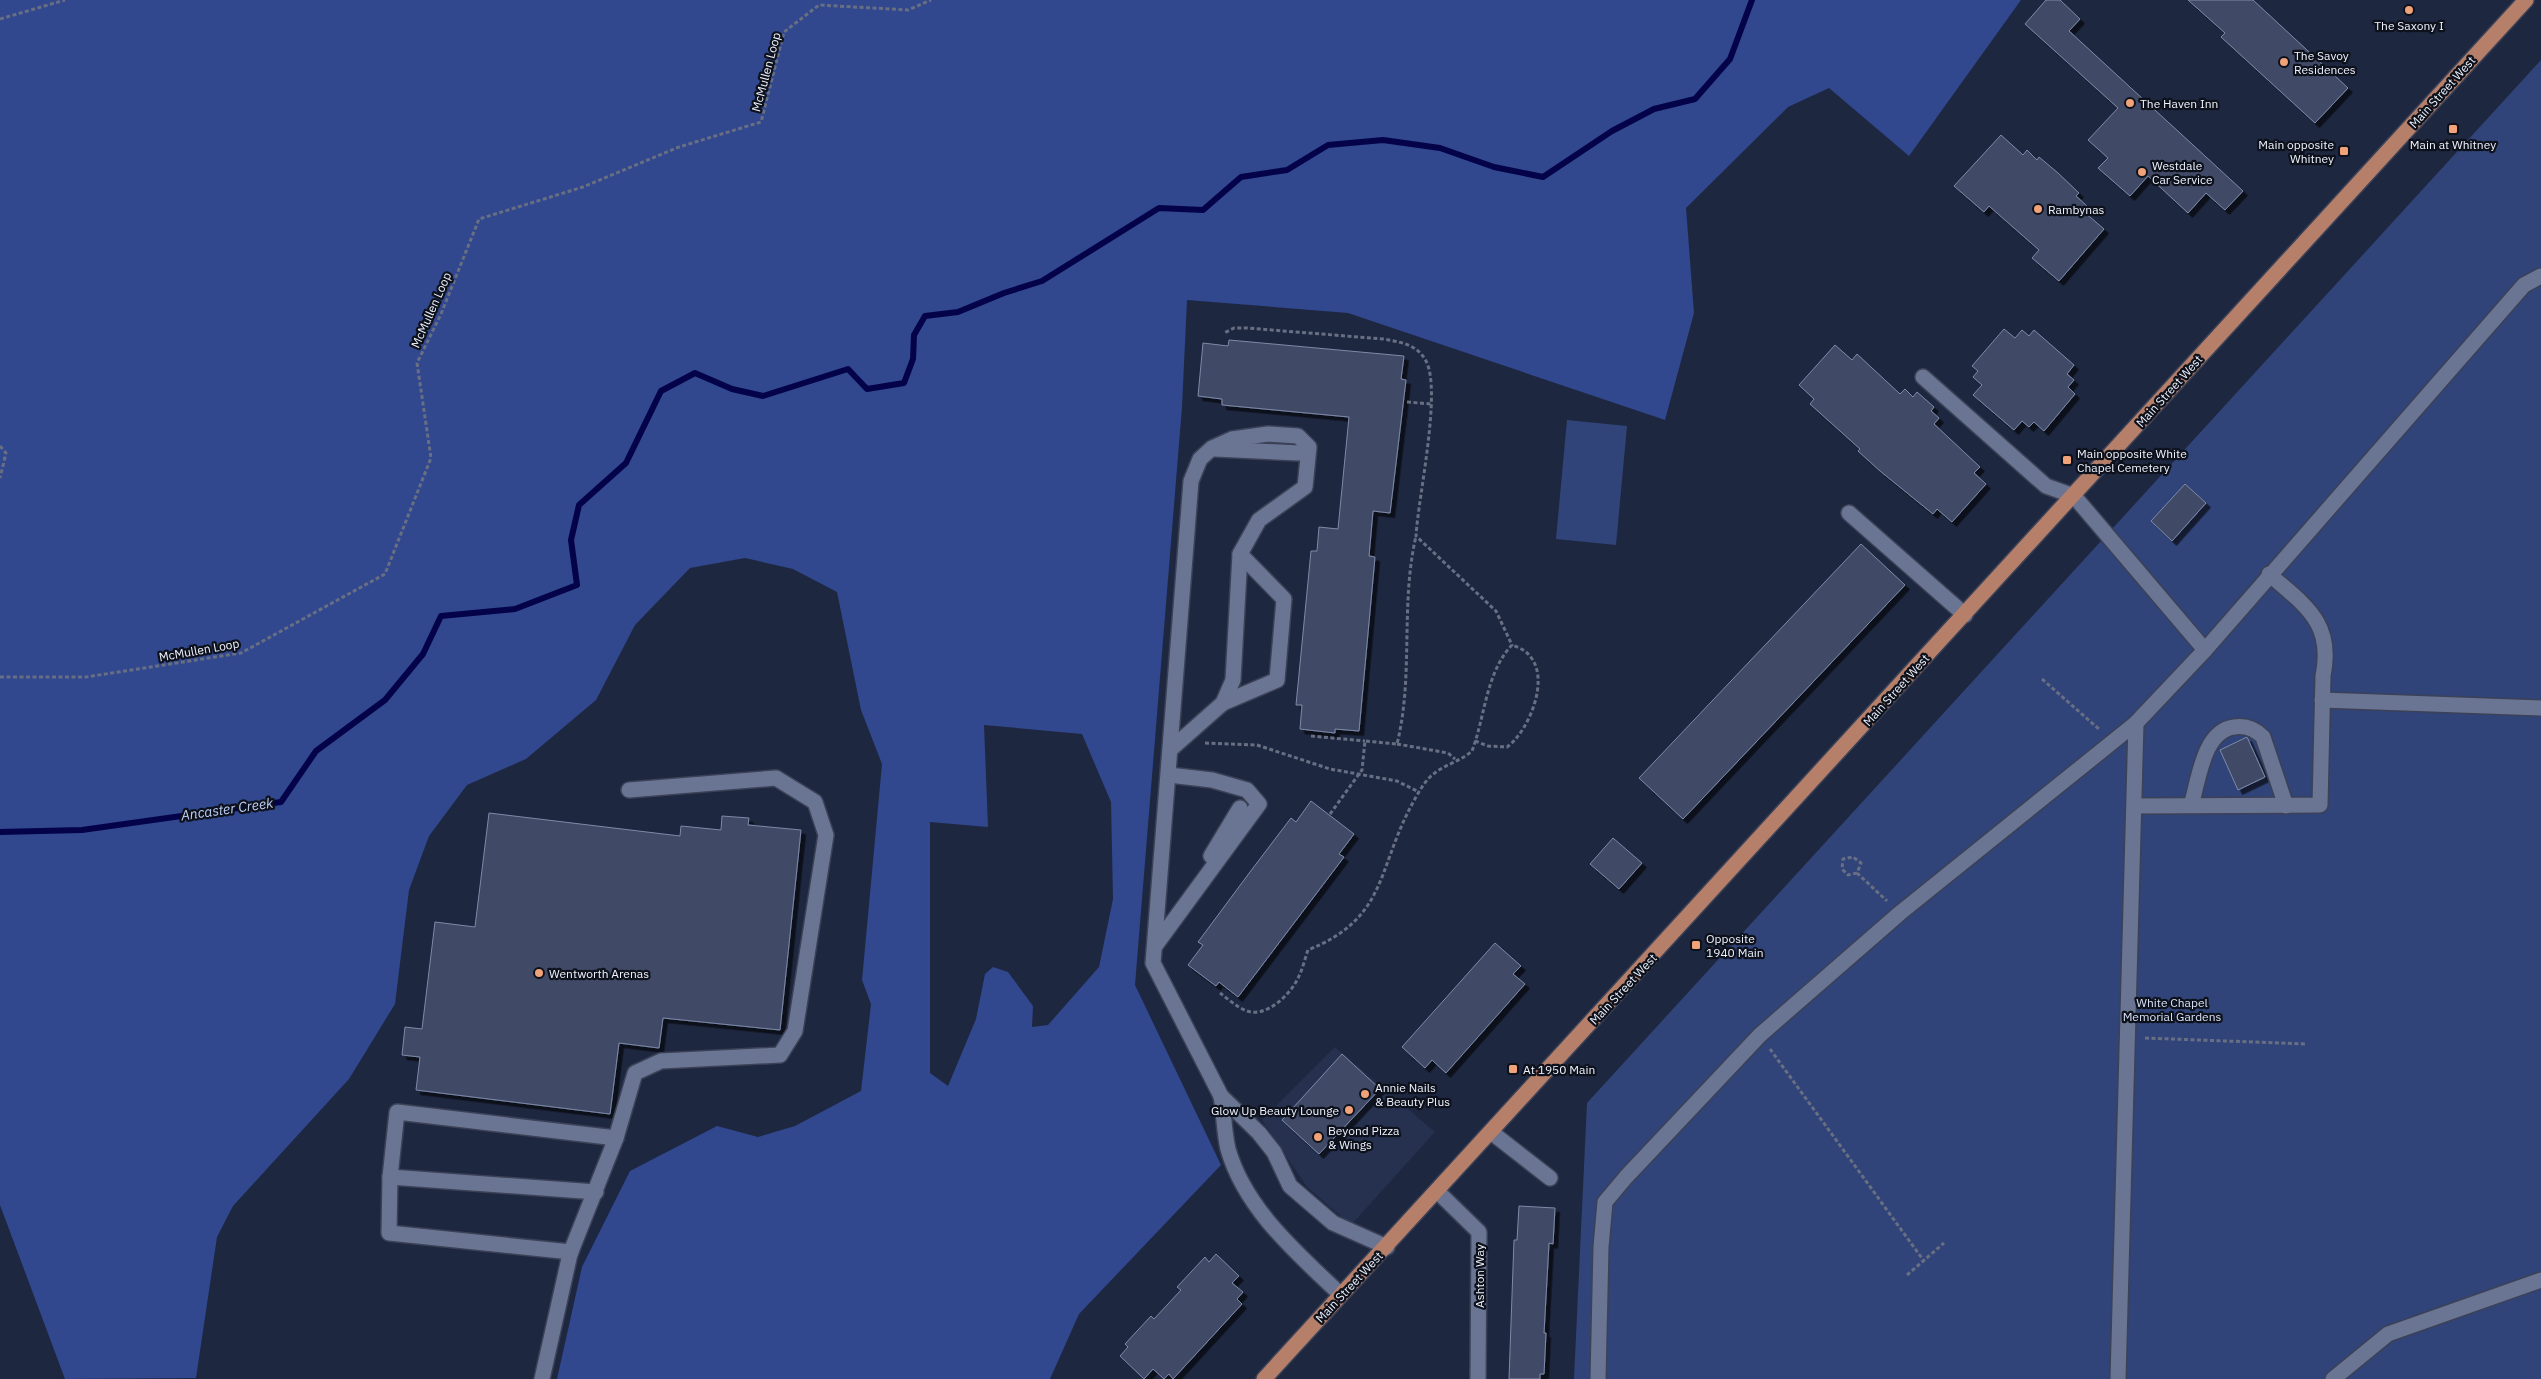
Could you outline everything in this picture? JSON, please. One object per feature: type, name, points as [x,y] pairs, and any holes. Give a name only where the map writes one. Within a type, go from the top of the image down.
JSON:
[{"type":"main road","name":"Main Street West","points":[[1264,1379],[1387,1247],[2526,0]]},
{"type":"lane","points":[[1598,1379],[1600,1247],[1605,1202],[1760,1035],[1900,914],[2136,724],[2205,650],[2269,574],[2524,285],[2541,276]]},
{"type":"lane","points":[[1923,376],[2046,486],[2074,496],[2205,650]]},
{"type":"lane","points":[[1224,703],[1233,680],[1240,554],[1259,520],[1305,487],[1309,447],[1298,436],[1268,434],[1232,439],[1212,448],[1200,459],[1191,481],[1153,963],[1221,1096],[1228,1148],[1236,1170],[1257,1208],[1282,1237],[1341,1295]]},
{"type":"lane","points":[[1212,448],[1299,453]]},
{"type":"lane","points":[[1849,512],[1965,615]]},
{"type":"lane","points":[[1171,749],[1224,703],[1277,680],[1284,599],[1240,554]]},
{"type":"lane","points":[[2135,806],[2320,805],[2325,649],[2314,614],[2269,574]]},
{"type":"lane","points":[[2322,700],[2541,708]]},
{"type":"lane","points":[[2118,1379],[2136,724]]},
{"type":"lane","points":[[2191,805],[2212,740],[2224,730],[2240,726],[2255,730],[2263,737],[2286,806]]},
{"type":"lane","points":[[1154,947],[1259,804],[1247,790],[1212,780],[1169,776]]},
{"type":"lane","points":[[542,1379],[570,1254],[616,1138],[635,1073],[661,1061],[780,1055],[795,1031],[826,835],[815,802],[776,778],[629,790]]},
{"type":"lane","points":[[1208,873],[1212,852],[1240,808]]},
{"type":"lane","points":[[1221,1096],[1260,1132],[1274,1152],[1290,1186],[1333,1223],[1387,1247]]},
{"type":"lane","points":[[570,1254],[389,1232],[390,1178],[397,1112],[616,1138]]},
{"type":"lane","points":[[1491,1132],[1550,1178]]},
{"type":"lane","points":[[390,1178],[596,1192]]},
{"type":"lane","name":"Ashton Way","points":[[1437,1191],[1479,1232],[1478,1379]]},
{"type":"lane","points":[[2333,1379],[2388,1334],[2541,1280]]},
{"type":"path","points":[[0,19],[65,0]]},
{"type":"path","name":"McMullen Loop","points":[[0,677],[86,677],[241,653],[385,574],[431,458],[417,363],[441,314],[479,219],[583,187],[680,148],[761,122],[784,32],[818,5],[908,10],[931,0]]},
{"type":"path","points":[[1224,332],[1234,328],[1248,328],[1404,342],[1416,349],[1426,361],[1431,377],[1431,404],[1416,536],[1411,557],[1407,608],[1407,686],[1404,718],[1397,744]]},
{"type":"path","points":[[1407,402],[1431,404]]},
{"type":"path","points":[[0,446],[6,453],[0,478]]},
{"type":"path","points":[[1416,536],[1496,611],[1507,630],[1512,644],[1531,657],[1538,677],[1537,696],[1533,710],[1514,743],[1507,748],[1488,746],[1475,741]]},
{"type":"path","points":[[1220,993],[1246,1011],[1255,1012],[1267,1009],[1292,989],[1300,976],[1308,950],[1336,936],[1363,914],[1382,880],[1401,826],[1419,792],[1430,777],[1455,760],[1464,758],[1472,751],[1486,697],[1504,653],[1512,644]]},
{"type":"path","points":[[2042,680],[2114,741]]},
{"type":"path","points":[[1311,736],[1397,744],[1448,753],[1455,760]]},
{"type":"path","points":[[1330,814],[1360,775],[1366,741]]},
{"type":"path","points":[[1171,749],[1196,743],[1257,745],[1330,769],[1397,781],[1419,792]]},
{"type":"path","points":[[1853,857],[1861,863],[1857,873],[1848,875],[1842,869],[1843,859],[1853,857]]},
{"type":"path","points":[[1857,873],[1900,914]]},
{"type":"path","points":[[1760,1035],[1924,1261]]},
{"type":"path","points":[[2128,1037],[2307,1044]]},
{"type":"path","points":[[1907,1275],[1944,1243]]},
{"type":"shaded area","points":[[0,0],[2021,0],[1909,156],[1829,88],[1788,107],[1686,208],[1694,313],[1665,420],[1348,313],[1187,300],[1182,407],[1135,985],[1221,1165],[1079,1314],[1050,1379],[557,1379],[582,1267],[630,1171],[717,1126],[758,1137],[795,1126],[861,1091],[871,1004],[862,980],[882,764],[861,710],[837,592],[793,569],[745,558],[690,568],[635,625],[596,700],[526,759],[467,785],[429,836],[409,890],[395,1004],[349,1079],[233,1206],[217,1237],[196,1378],[65,1379],[0,1205]],"holes":[[[984,725],[1082,734],[1111,802],[1113,899],[1099,967],[1048,1025],[1032,1027],[1033,1006],[1008,972],[993,967],[985,974],[976,1019],[948,1086],[930,1073],[930,822],[988,827]]]},
{"type":"shaded area","points":[[1335,1047],[1435,1132],[1351,1225],[1307,1187],[1262,1120]]},
{"type":"green space","name":"White Chapel Memorial Gardens","points":[[2541,60],[2541,1379],[1574,1379],[1587,1103]]},
{"type":"green space","points":[[1567,420],[1627,426],[1616,545],[1556,539]]},
{"type":"building","points":[[2046,0],[2060,0],[2080,19],[2069,31],[2243,191],[2225,210],[2206,193],[2188,213],[2148,176],[2130,196],[2098,168],[2108,158],[2088,140],[2118,108],[2025,24]]},
{"type":"building","name":"The Savoy Residences","points":[[2188,0],[2253,0],[2348,88],[2315,123],[2221,37],[2225,33]]},
{"type":"building","name":"Rambynas","points":[[2001,135],[2023,155],[2027,150],[2037,160],[2039,157],[2058,173],[2079,193],[2076,196],[2087,206],[2083,211],[2104,229],[2059,281],[2032,258],[2039,250],[1989,206],[1984,212],[1954,186]]},
{"type":"building","points":[[2004,329],[2015,338],[2022,330],[2029,336],[2034,330],[2074,365],[2067,374],[2074,380],[2068,387],[2075,394],[2044,431],[2034,422],[2029,427],[2022,421],[2014,430],[1973,395],[1982,385],[1973,377],[1978,371],[1972,366]]},
{"type":"building","points":[[1229,340],[1404,356],[1401,379],[1406,380],[1390,513],[1373,511],[1369,556],[1375,557],[1359,731],[1335,729],[1335,733],[1300,729],[1302,705],[1296,705],[1311,551],[1317,551],[1319,527],[1338,529],[1349,417],[1222,405],[1222,399],[1198,396],[1203,343],[1228,346]]},
{"type":"building","points":[[1835,345],[1852,360],[1857,354],[1900,394],[1905,389],[1913,397],[1917,392],[1934,407],[1931,411],[1939,418],[1934,424],[1980,467],[1974,473],[1986,484],[1952,522],[1937,509],[1933,514],[1880,471],[1858,451],[1860,449],[1810,404],[1814,399],[1799,385]]},
{"type":"building","points":[[2185,484],[2206,503],[2172,541],[2151,521]]},
{"type":"building","points":[[1861,544],[1905,585],[1683,819],[1639,778]]},
{"type":"building","points":[[2247,737],[2265,777],[2238,790],[2220,750]]},
{"type":"building","points":[[1311,801],[1354,834],[1339,854],[1344,857],[1238,997],[1219,982],[1216,986],[1188,965],[1203,945],[1198,942],[1250,872],[1291,818],[1296,822]]},
{"type":"building","name":"Wentworth Arenas","points":[[489,813],[680,836],[681,826],[721,830],[722,816],[749,818],[748,825],[801,830],[780,1030],[663,1018],[659,1048],[619,1043],[610,1114],[416,1090],[420,1057],[402,1055],[405,1027],[422,1029],[435,922],[475,927]]},
{"type":"building","points":[[1613,838],[1642,863],[1619,889],[1590,864]]},
{"type":"building","points":[[1495,943],[1521,966],[1513,974],[1525,984],[1446,1073],[1432,1060],[1425,1068],[1402,1047]]},
{"type":"building","points":[[1342,1054],[1380,1089],[1319,1154],[1282,1120]]},
{"type":"building","points":[[1519,1206],[1555,1208],[1553,1244],[1549,1243],[1544,1333],[1546,1333],[1544,1374],[1540,1374],[1540,1379],[1509,1379],[1514,1240],[1517,1240]]},
{"type":"building","points":[[1216,1254],[1239,1276],[1232,1283],[1243,1292],[1237,1299],[1242,1304],[1173,1379],[1169,1374],[1164,1379],[1153,1369],[1144,1379],[1120,1356],[1128,1347],[1125,1344],[1151,1316],[1154,1319],[1181,1290],[1177,1287],[1205,1257],[1209,1262]]},
{"type":"waterway","name":"Ancaster Creek","points":[[0,832],[82,830],[281,802],[316,751],[385,700],[423,654],[441,616],[515,609],[577,585],[571,540],[579,505],[626,463],[661,391],[695,373],[732,389],[763,396],[848,369],[867,389],[904,383],[913,359],[914,335],[925,316],[958,312],[1004,293],[1042,281],[1159,208],[1203,210],[1241,177],[1287,170],[1328,145],[1383,140],[1440,148],[1494,167],[1543,177],[1612,131],[1654,109],[1695,99],[1730,59],[1752,0]]},
{"type":"place","name":"The Saxony I","points":[[2409,10]]},
{"type":"place","name":"The Savoy Residences","points":[[2284,62]]},
{"type":"place","name":"The Haven Inn","points":[[2130,103]]},
{"type":"place","name":"Main at Whitney","points":[[2453,129]]},
{"type":"place","name":"Main opposite Whitney","points":[[2344,151]]},
{"type":"place","name":"Westdale Car Service","points":[[2142,172]]},
{"type":"place","name":"Rambynas","points":[[2038,209]]},
{"type":"place","name":"Main opposite White Chapel Cemetery","points":[[2067,460]]},
{"type":"place","name":"Opposite 1940 Main","points":[[1696,945]]},
{"type":"place","name":"Wentworth Arenas","points":[[539,973]]},
{"type":"place","name":"At 1950 Main","points":[[1513,1069]]},
{"type":"place","name":"Annie Nails & Beauty Plus","points":[[1365,1094]]},
{"type":"place","name":"Glow Up Beauty Lounge","points":[[1349,1110]]},
{"type":"place","name":"Beyond Pizza & Wings","points":[[1318,1137]]}]
